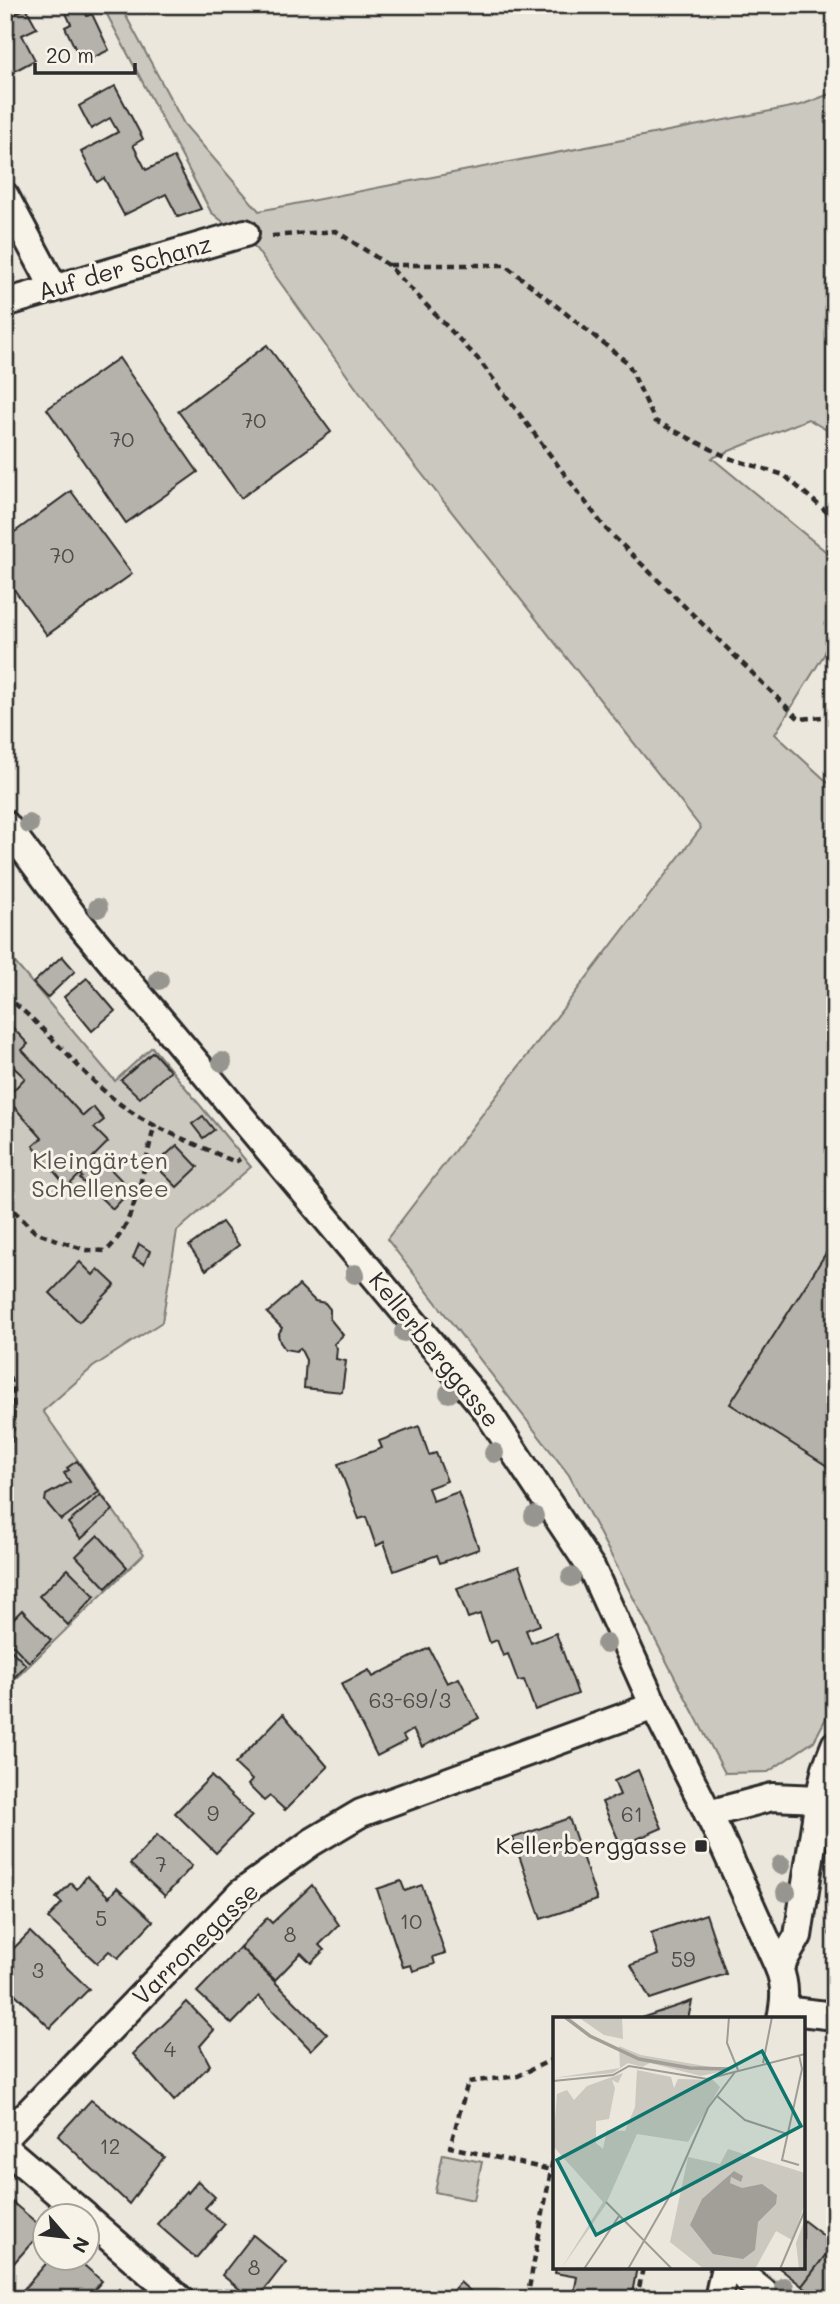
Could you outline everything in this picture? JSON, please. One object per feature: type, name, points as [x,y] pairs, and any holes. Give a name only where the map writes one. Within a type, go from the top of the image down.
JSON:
[{"type":"street","points":[[5,196],[54,288]]},
{"type":"street","name":"Auf der Schanz","points":[[5,303],[239,235]]},
{"type":"street","name":"Kellerberggasse","points":[[5,824],[74,917],[485,1409],[592,1569],[779,1968],[786,1999],[782,2014]]},
{"type":"street","name":"Varronegasse","points":[[5,2137],[241,1893],[313,1842],[361,1813],[654,1706]]},
{"type":"street","points":[[779,1968],[798,1936],[826,1768],[835,1745]]},
{"type":"street","points":[[708,1814],[772,1797],[820,1799]]},
{"type":"street","points":[[782,2014],[835,2016]]},
{"type":"street","points":[[5,2148],[67,2202]]},
{"type":"street","points":[[102,2232],[180,2299]]},
{"type":"street","points":[[718,2299],[725,2269]]},
{"type":"street","points":[[734,2269],[772,2299]]},
{"type":"path","points":[[239,235],[246,243],[278,235],[336,231],[388,265],[479,360],[605,528],[799,719],[835,716]]},
{"type":"path","points":[[388,265],[506,265],[628,363],[655,421],[729,458],[784,475],[835,519]]},
{"type":"path","points":[[5,996],[21,1007],[99,1085],[131,1112],[236,1162],[262,1140]]},
{"type":"path","points":[[5,1202],[35,1232],[85,1250],[106,1251],[117,1241],[128,1223],[155,1124]]},
{"type":"path","points":[[5,1365],[11,1377],[14,1409],[10,1448],[5,1466]]},
{"type":"path","points":[[527,2299],[553,2170],[450,2147],[468,2082],[518,2076],[553,2059]]},
{"type":"path","points":[[637,2299],[643,2269]]},
{"type":"green space","points":[[102,5],[120,5],[184,124],[259,211],[801,105],[835,92],[835,435],[808,419],[712,458],[835,559],[835,637],[775,734],[835,789],[835,1701],[814,1741],[768,1772],[725,1773],[569,1475],[387,1239],[701,828],[377,417],[256,249],[211,212]]},
{"type":"green space","name":"Kleingärten Schellensee","points":[[5,951],[115,1081],[152,1047],[251,1167],[177,1231],[162,1322],[93,1367],[43,1411],[144,1554],[5,1689]]},
{"type":"green space","points":[[443,2154],[482,2162],[474,2200],[435,2192]]},
{"type":"building","points":[[82,5],[87,16],[92,14],[109,50],[82,63],[65,27],[71,24],[65,11]]},
{"type":"building","points":[[26,8],[37,28],[22,35],[35,60],[5,76],[5,19]]},
{"type":"building","points":[[115,86],[143,139],[133,145],[146,170],[174,157],[201,209],[178,217],[166,194],[124,215],[104,178],[97,182],[81,152],[118,132],[110,118],[91,129],[79,106]]},
{"type":"building","points":[[267,345],[331,432],[241,498],[178,411]]},
{"type":"building","points":[[119,358],[198,472],[126,523],[47,409]]},
{"type":"building","points":[[71,491],[132,574],[47,635],[5,577],[5,539]]},
{"type":"building","points":[[62,956],[75,971],[47,998],[33,983]]},
{"type":"building","points":[[87,978],[115,1011],[92,1031],[64,997]]},
{"type":"building","points":[[10,1025],[28,1044],[22,1050],[83,1116],[93,1107],[104,1120],[94,1128],[108,1142],[93,1157],[96,1159],[67,1187],[33,1146],[42,1138],[6,1098],[25,1078],[5,1059],[5,1030]]},
{"type":"building","points":[[153,1052],[170,1071],[140,1098],[121,1080]]},
{"type":"building","points":[[203,1116],[214,1130],[203,1138],[192,1124]]},
{"type":"building","points":[[177,1145],[198,1167],[177,1187],[155,1165]]},
{"type":"building","points":[[96,1159],[101,1159],[125,1184],[122,1188],[128,1193],[113,1209],[80,1179],[80,1174]]},
{"type":"building","points":[[222,1222],[239,1245],[206,1270],[189,1246]]},
{"type":"building","points":[[835,1239],[835,1471],[730,1404]]},
{"type":"building","points":[[139,1244],[150,1251],[144,1264],[133,1258]]},
{"type":"building","points":[[80,1262],[93,1275],[98,1269],[115,1285],[79,1322],[50,1293]]},
{"type":"building","points":[[299,1285],[315,1301],[325,1303],[330,1309],[330,1319],[343,1335],[334,1344],[337,1348],[336,1359],[346,1361],[342,1392],[304,1388],[306,1360],[300,1348],[296,1351],[285,1349],[278,1335],[282,1328],[267,1313]]},
{"type":"building","points":[[419,1426],[429,1455],[436,1453],[447,1481],[428,1488],[433,1501],[458,1492],[479,1549],[440,1563],[437,1555],[394,1571],[384,1542],[376,1546],[366,1517],[359,1519],[338,1464],[382,1448],[379,1441]]},
{"type":"building","points":[[77,1461],[99,1492],[61,1520],[45,1501],[46,1495],[70,1482],[64,1473]]},
{"type":"building","points":[[101,1495],[113,1510],[81,1539],[68,1523]]},
{"type":"building","points":[[98,1535],[127,1567],[106,1588],[76,1556]]},
{"type":"building","points":[[519,1566],[540,1625],[526,1630],[531,1643],[556,1633],[578,1694],[535,1710],[524,1680],[518,1681],[508,1654],[503,1656],[497,1640],[490,1643],[480,1614],[468,1618],[457,1588]]},
{"type":"building","points":[[68,1569],[95,1596],[68,1625],[39,1596]]},
{"type":"building","points":[[22,1610],[51,1640],[29,1662],[5,1637],[5,1627]]},
{"type":"building","points":[[5,1644],[26,1665],[11,1681],[5,1675]]},
{"type":"building","points":[[429,1648],[447,1683],[459,1678],[479,1718],[422,1747],[413,1730],[403,1736],[406,1741],[377,1756],[341,1684],[369,1670],[373,1677]]},
{"type":"building","points":[[283,1714],[328,1767],[285,1810],[270,1796],[264,1801],[248,1785],[252,1780],[235,1764]]},
{"type":"building","points":[[638,1770],[662,1828],[621,1846],[602,1802],[620,1795],[614,1781]]},
{"type":"building","points":[[211,1776],[252,1816],[216,1853],[175,1813]]},
{"type":"building","points":[[569,1818],[597,1900],[541,1919],[513,1838]]},
{"type":"building","points":[[157,1835],[192,1866],[165,1896],[130,1864]]},
{"type":"building","points":[[87,1876],[109,1897],[117,1888],[153,1921],[118,1958],[109,1951],[97,1963],[48,1918],[62,1903],[56,1898],[71,1883],[77,1889]]},
{"type":"building","points":[[401,1881],[405,1891],[422,1885],[445,1953],[433,1957],[435,1964],[413,1971],[411,1965],[403,1967],[377,1889]]},
{"type":"building","points":[[312,1885],[339,1925],[319,1945],[324,1950],[311,1963],[301,1953],[275,1980],[240,1947],[267,1918],[272,1923]]},
{"type":"building","points":[[706,1914],[726,1974],[650,1999],[631,1965],[658,1955],[651,1933]]},
{"type":"building","points":[[30,1932],[89,1989],[50,2028],[5,1984],[5,1957]]},
{"type":"building","points":[[240,1947],[327,2034],[311,2050],[259,1996],[232,2024],[197,1992]]},
{"type":"building","points":[[692,2001],[688,2017],[644,2017]]},
{"type":"building","points":[[187,2002],[214,2030],[200,2046],[210,2065],[174,2101],[133,2054]]},
{"type":"building","points":[[91,2100],[164,2157],[129,2204],[58,2136]]},
{"type":"building","points":[[198,2181],[215,2197],[205,2208],[225,2224],[196,2258],[157,2224]]},
{"type":"building","points":[[5,2196],[32,2219],[32,2243],[5,2273]]},
{"type":"building","points":[[805,2222],[834,2244],[802,2286],[781,2269],[805,2269]]},
{"type":"building","points":[[253,2235],[286,2262],[257,2299],[252,2299],[222,2275]]},
{"type":"building","points":[[834,2244],[835,2299],[818,2299],[802,2286]]},
{"type":"building","points":[[556,2269],[637,2269],[631,2299],[573,2299],[577,2277],[555,2273]]},
{"type":"building","points":[[39,2272],[92,2272],[102,2281],[86,2299],[15,2299]]},
{"type":"building","points":[[460,2282],[479,2299],[446,2299]]},
{"type":"building","points":[[119,2289],[130,2299],[111,2299]]},
{"type":"place","name":"Kellerberggasse","points":[[701,1846]]}]
